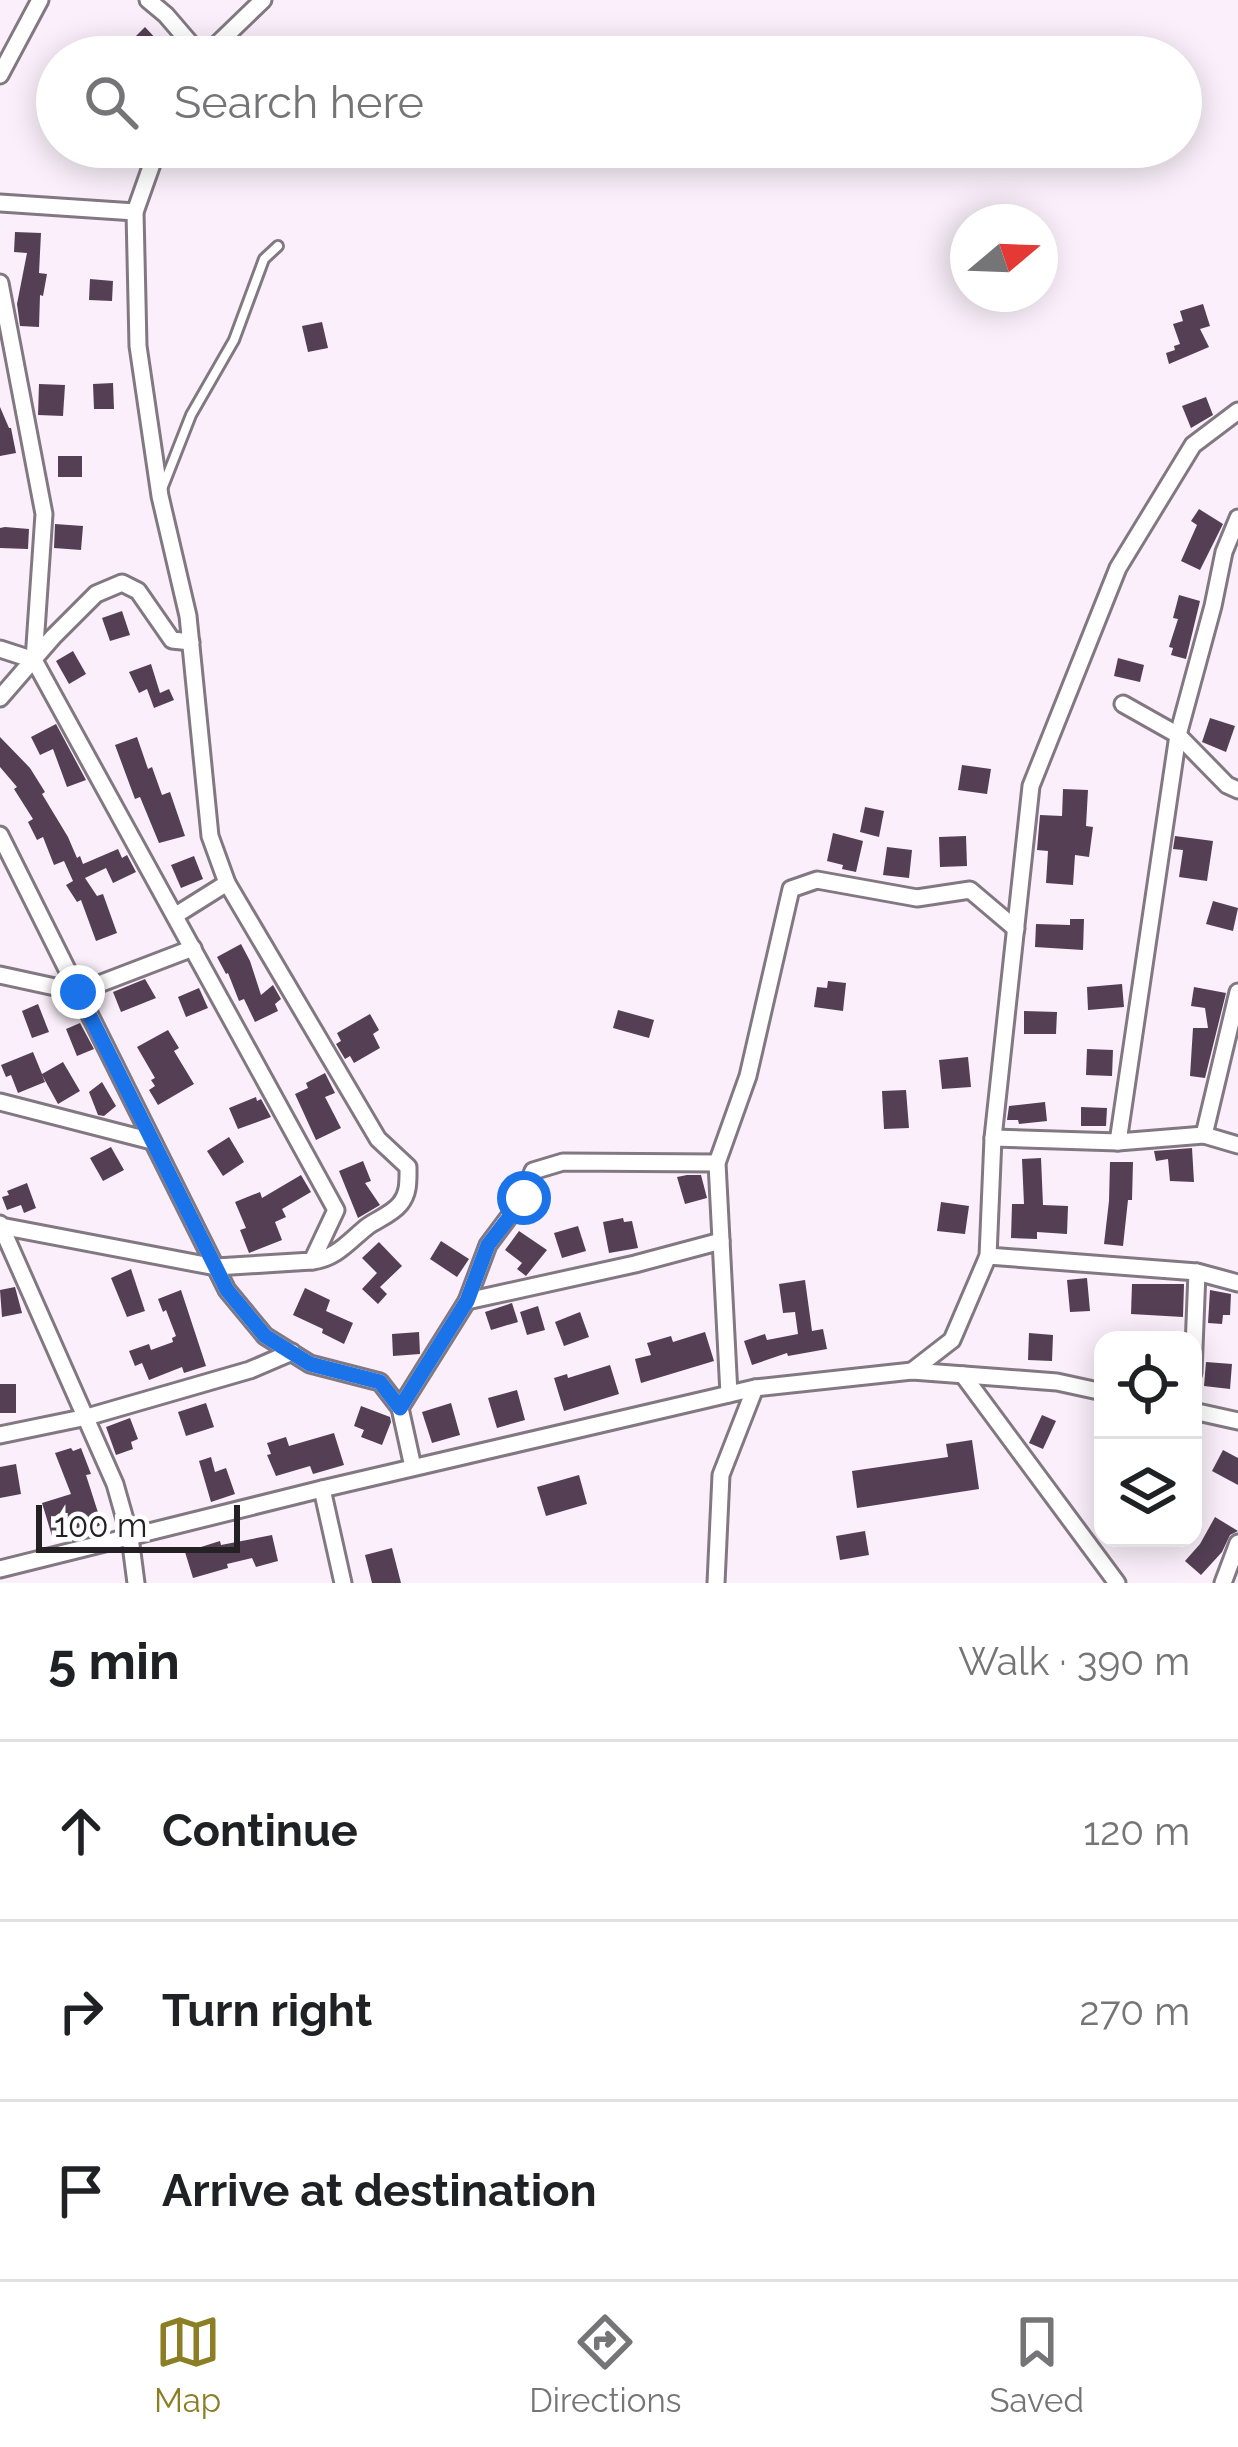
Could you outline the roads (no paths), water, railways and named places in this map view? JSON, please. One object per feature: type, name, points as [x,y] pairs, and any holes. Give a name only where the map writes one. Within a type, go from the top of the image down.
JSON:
[{"type":"street","points":[[0,75],[40,0]]},
{"type":"street","points":[[148,0],[184,36]]},
{"type":"street","points":[[225,36],[263,0]]},
{"type":"street","points":[[0,1225],[215,1268],[320,1261],[398,1207],[408,1189],[408,1167],[378,1139],[227,883],[210,836],[188,616],[160,496],[138,346],[135,212],[151,168]]},
{"type":"street","points":[[0,203],[135,212]]},
{"type":"street","points":[[0,283],[44,514],[34,660],[337,1210],[312,1261]]},
{"type":"street","points":[[912,1371],[952,1340],[988,1256],[994,1138],[1030,786],[1118,568],[1193,445],[1238,411]]},
{"type":"street","points":[[1118,1142],[1178,735],[1224,552],[1238,518]]},
{"type":"street","points":[[0,698],[96,594],[122,583],[138,591],[172,640],[191,641]]},
{"type":"street","points":[[0,649],[34,660]]},
{"type":"street","points":[[1123,704],[1178,735],[1227,785],[1238,790]]},
{"type":"street","points":[[0,835],[6,857],[227,1290],[265,1336],[310,1364],[380,1382],[400,1408],[413,1468]]},
{"type":"street","points":[[729,1394],[717,1163],[748,1076],[791,889],[817,880],[917,898],[970,890],[1016,929]]},
{"type":"street","points":[[176,915],[227,883]]},
{"type":"street","points":[[0,974],[78,992],[193,948]]},
{"type":"street","points":[[1204,1136],[1238,992]]},
{"type":"street","points":[[0,1102],[152,1141]]},
{"type":"street","points":[[994,1138],[1118,1142],[1204,1136],[1238,1145]]},
{"type":"street","points":[[400,1408],[467,1301],[488,1245],[524,1198],[533,1171],[563,1162],[717,1163]]},
{"type":"street","points":[[0,1225],[115,1484],[130,1537],[136,1583]]},
{"type":"street","points":[[467,1301],[721,1241]]},
{"type":"street","points":[[988,1256],[1197,1272],[1238,1282]]},
{"type":"street","points":[[1195,1331],[1197,1272]]},
{"type":"street","points":[[0,1435],[87,1417],[250,1370],[292,1352]]},
{"type":"street","points":[[0,1569],[755,1388],[912,1371],[1058,1382],[1094,1390]]},
{"type":"street","points":[[963,1375],[1117,1583]]},
{"type":"street","points":[[716,1583],[721,1474],[755,1388]]},
{"type":"street","points":[[1202,1414],[1238,1421]]},
{"type":"street","points":[[322,1489],[343,1583]]},
{"type":"street","points":[[1223,1583],[1238,1543]]},
{"type":"lane","points":[[160,496],[191,415],[234,340],[264,259],[278,246]]}]
